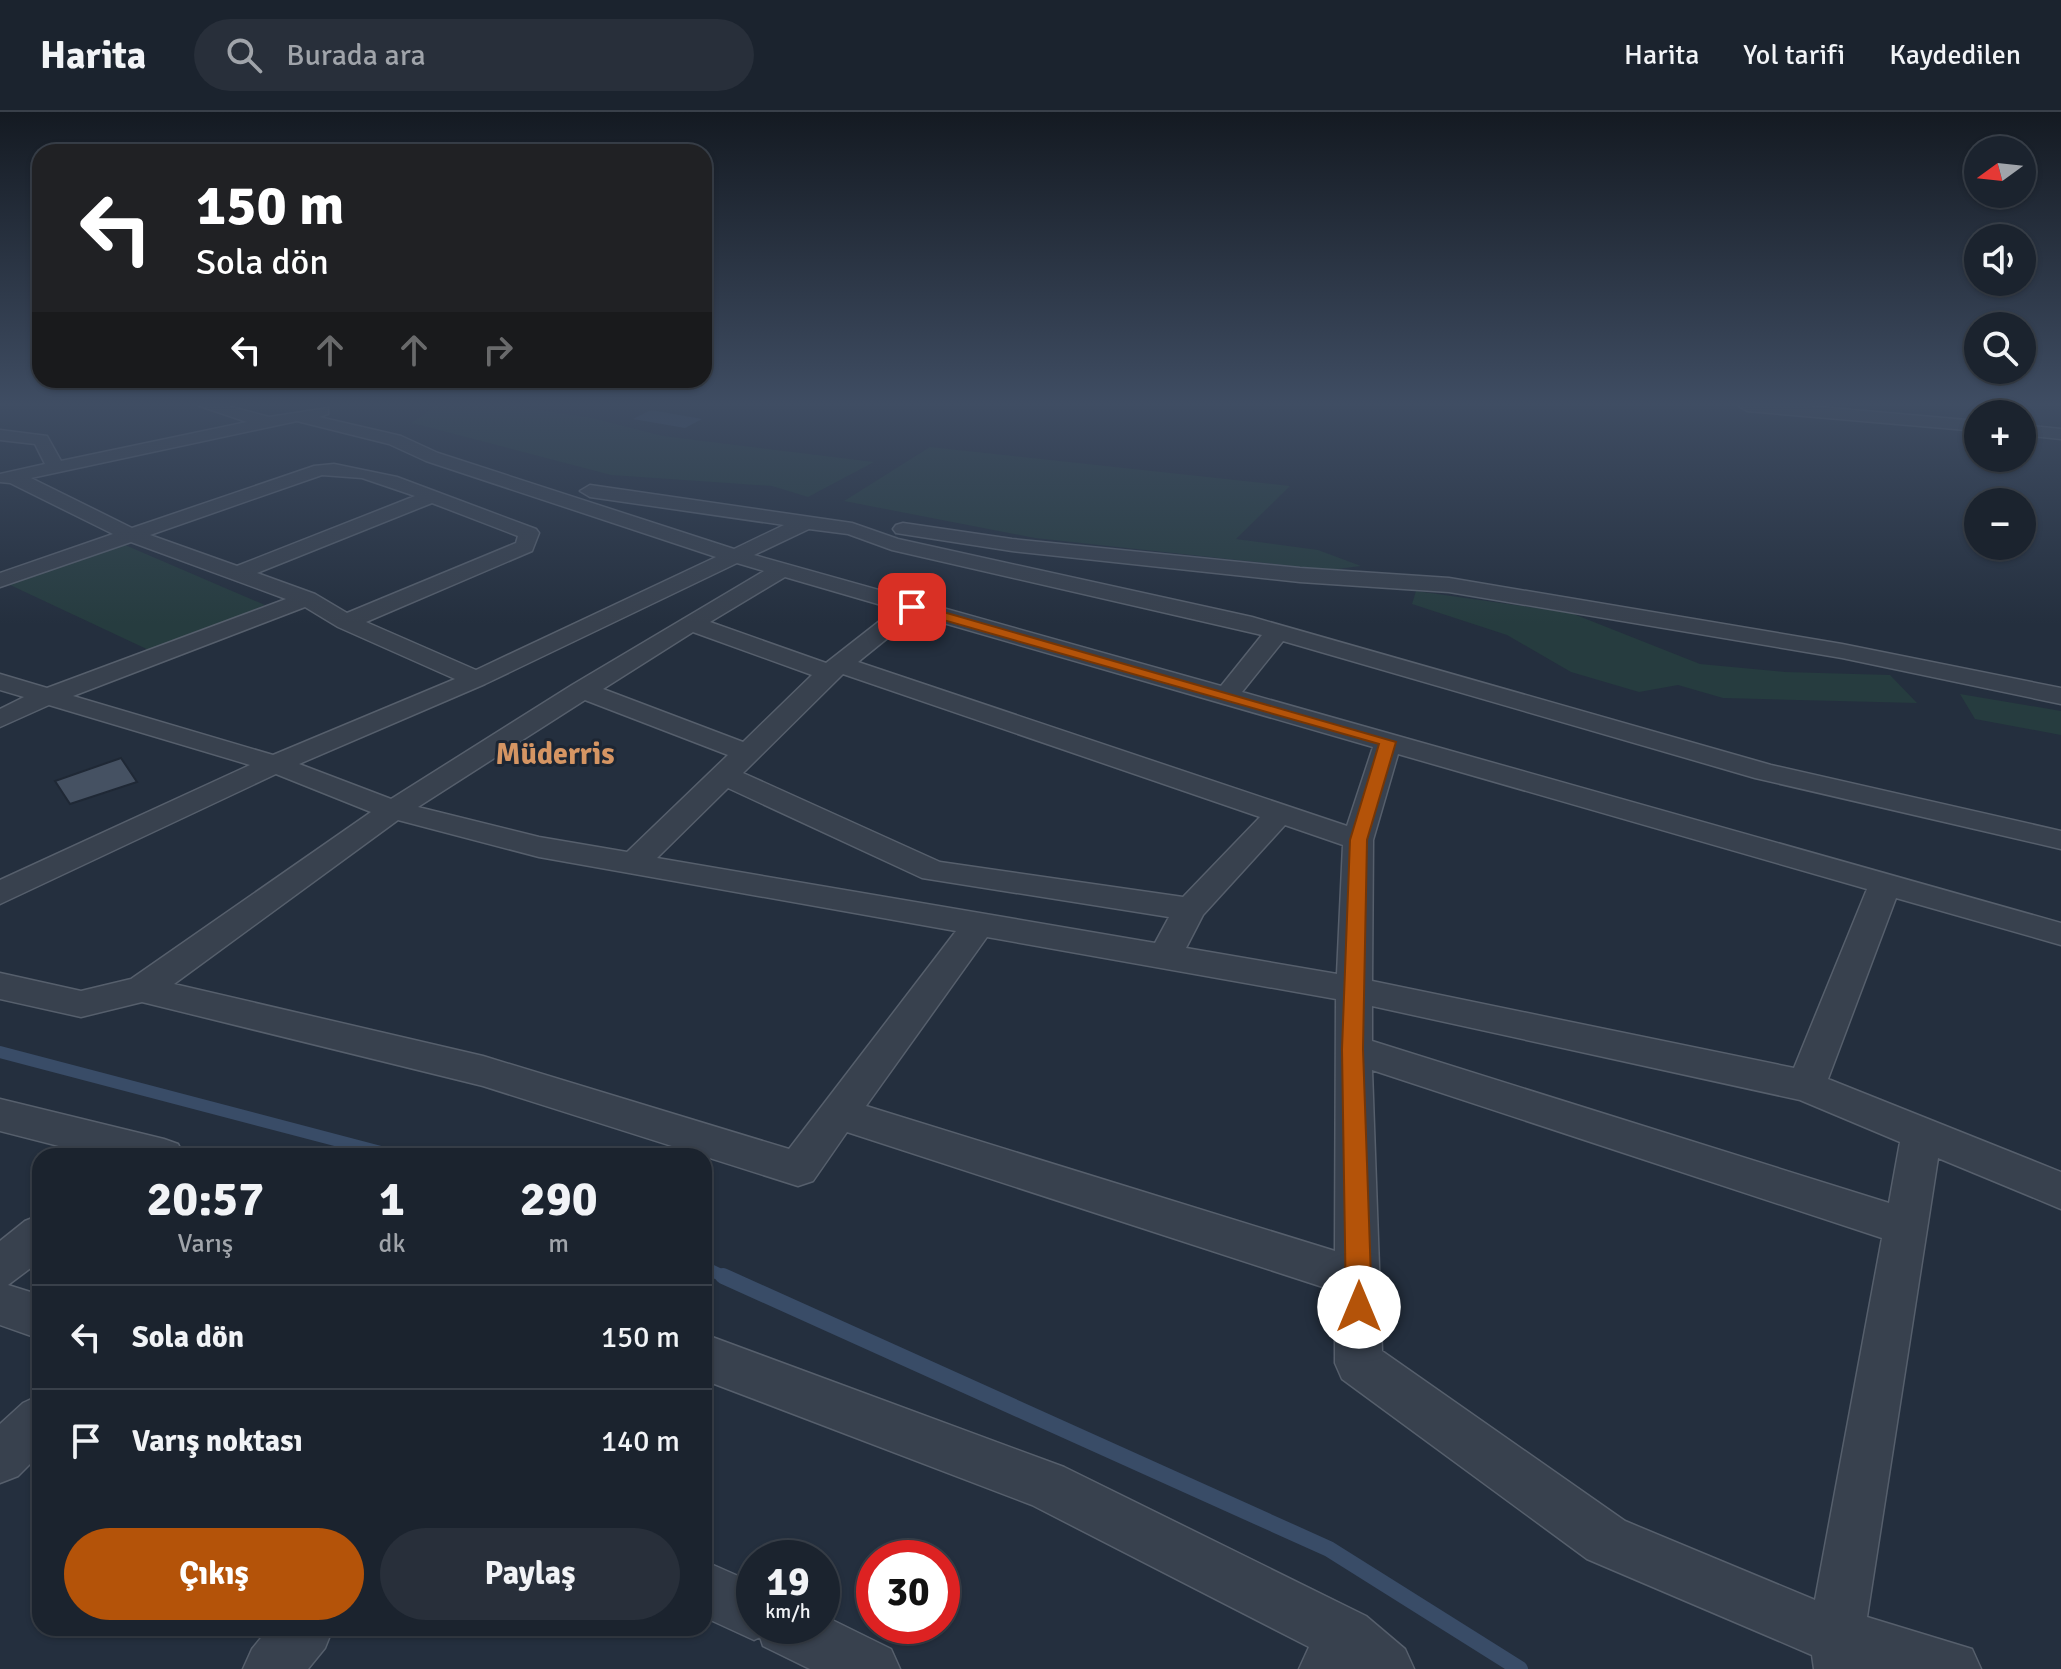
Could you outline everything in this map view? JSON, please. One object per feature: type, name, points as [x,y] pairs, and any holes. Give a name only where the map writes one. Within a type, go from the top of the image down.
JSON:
[{"type":"street","points":[[7,479],[131,535],[307,599],[346,622],[476,679]]},
{"type":"street","points":[[0,580],[295,479]]},
{"type":"street","points":[[346,622],[525,547],[529,533],[516,525],[381,479]]},
{"type":"street","points":[[498,479],[738,557],[2061,934]]},
{"type":"street","points":[[548,479],[598,494],[852,529],[922,529],[1027,547],[1300,575],[1449,585],[1842,651],[2061,696]]},
{"type":"street","points":[[237,574],[432,496]]},
{"type":"street","points":[[0,893],[275,764],[476,679],[807,522]]},
{"type":"street","points":[[852,529],[892,544],[1277,632],[1765,772],[2061,840]]},
{"type":"street","points":[[0,986],[81,1004],[142,989],[393,810],[581,690],[785,568]]},
{"type":"street","points":[[0,719],[43,698],[307,599]]},
{"type":"street","points":[[632,865],[834,668],[912,607]]},
{"type":"street","points":[[691,623],[1358,840]]},
{"type":"street","points":[[1227,695],[1277,632]]},
{"type":"street","points":[[0,682],[43,698],[275,764],[393,810],[539,847],[1355,990],[1806,1086],[1921,1136],[2061,1191]]},
{"type":"street","points":[[581,690],[747,753]]},
{"type":"street","points":[[1388,742],[1358,840],[1353,1049],[1360,1279],[1359,1363],[1606,1540],[1839,1653],[1952,1669]]},
{"type":"street","points":[[724,775],[933,871],[1190,909]]},
{"type":"street","points":[[1164,957],[1190,909],[1280,813]]},
{"type":"street","points":[[902,912],[933,871]]},
{"type":"street","points":[[1806,1086],[1885,884]]},
{"type":"street","points":[[142,989],[483,1071],[798,1169],[978,925]]},
{"type":"street","points":[[1353,1049],[1906,1227]]},
{"type":"street","points":[[839,1114],[1360,1279]]},
{"type":"street","points":[[0,1115],[123,1148]]},
{"type":"street","points":[[1839,1653],[1921,1136]]},
{"type":"street","points":[[0,1268],[32,1241]]},
{"type":"street","points":[[0,1304],[32,1314]]},
{"type":"street","points":[[712,1360],[1046,1485],[1353,1658]]},
{"type":"street","points":[[0,1458],[32,1428]]},
{"type":"street","points":[[712,1592],[736,1603]]},
{"type":"street","points":[[272,1669],[299,1636]]},
{"type":"street","points":[[820,1644],[871,1669]]},
{"type":"green space","points":[[665,479],[843,479],[808,497],[772,486]]},
{"type":"green space","points":[[880,479],[1222,479],[1290,486],[1236,539],[1318,550],[1361,566],[1330,570],[1035,538],[844,501]]},
{"type":"green space","points":[[125,545],[265,605],[153,652],[8,584]]},
{"type":"green space","points":[[1416,591],[1571,613],[1700,664],[1785,672],[1890,675],[1917,703],[1723,698],[1678,685],[1639,692],[1571,672],[1507,635],[1412,604]]},
{"type":"green space","points":[[1960,694],[2061,711],[2061,735],[1975,719]]},
{"type":"building","points":[[121,758],[137,782],[70,804],[55,781]]},
{"type":"waterway","points":[[0,1052],[366,1148]]},
{"type":"waterway","points":[[712,1271],[727,1278]]},
{"type":"waterway","points":[[723,1276],[1329,1549],[1520,1669]]},
{"type":"district","name":"Müderris","points":[[555,754]]},
{"type":"route","points":[[912,607],[1388,742],[1358,840],[1353,1049],[1359,1307]]}]
